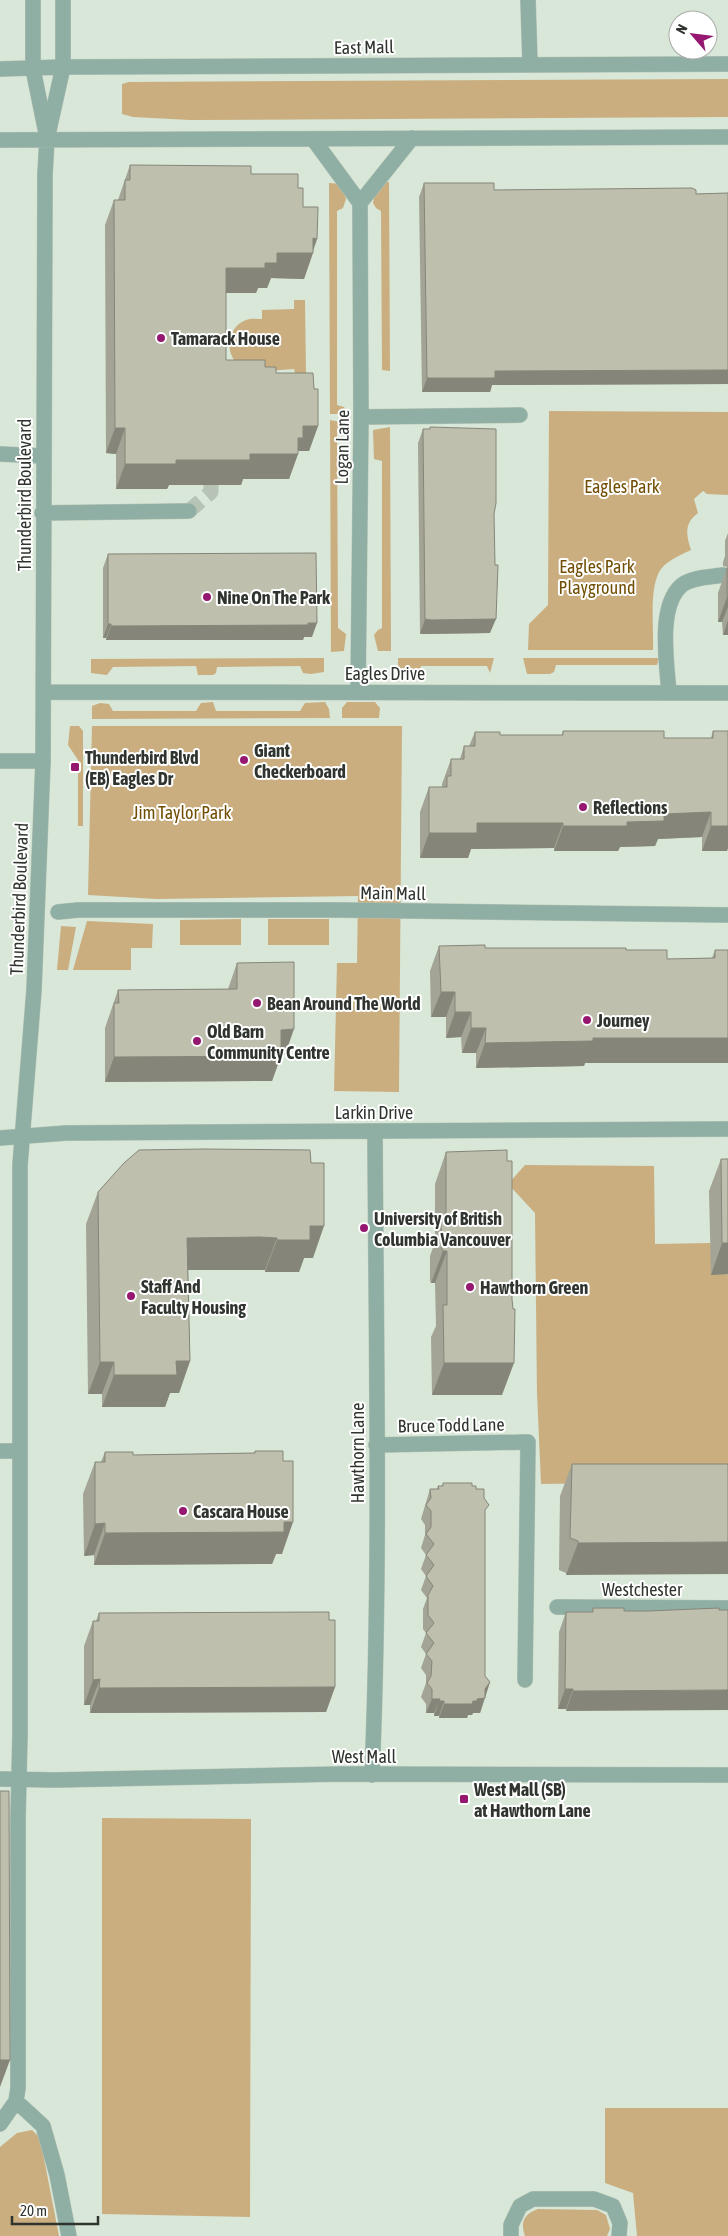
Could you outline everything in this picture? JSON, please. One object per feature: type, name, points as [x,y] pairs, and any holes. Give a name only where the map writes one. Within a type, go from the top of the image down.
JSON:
[{"type":"street","name":"Thunderbird Boulevard","points":[[33,0],[33,69],[47,139]]},
{"type":"street","name":"Thunderbird Boulevard","points":[[16,2100],[18,2078],[20,1779],[21,1136],[34,990],[43,762],[42,512],[47,139],[63,67],[62,0]]},
{"type":"street","points":[[528,0],[530,64]]},
{"type":"street","name":"East Mall","points":[[0,69],[63,67],[728,64]]},
{"type":"street","points":[[0,140],[728,137]]},
{"type":"street","points":[[313,139],[360,203],[412,138]]},
{"type":"street","name":"Logan Lane","points":[[358,692],[362,417],[360,203]]},
{"type":"street","points":[[362,417],[520,415]]},
{"type":"street","points":[[0,454],[43,456]]},
{"type":"street","points":[[42,512],[189,510]]},
{"type":"street","points":[[669,692],[665,623],[670,604],[682,585],[698,579],[724,575]]},
{"type":"street","name":"Eagles Drive","points":[[43,692],[728,693]]},
{"type":"street","points":[[0,761],[43,762]]},
{"type":"street","name":"Main Mall","points":[[58,912],[78,910],[190,909],[728,915]]},
{"type":"street","name":"Larkin Drive","points":[[0,1138],[66,1133],[728,1129]]},
{"type":"street","name":"Hawthorn Lane","points":[[372,1775],[376,1445],[375,1131]]},
{"type":"street","name":"Bruce Todd Lane","points":[[376,1445],[528,1442],[525,1680]]},
{"type":"street","points":[[0,1450],[20,1450]]},
{"type":"street","name":"Westchester","points":[[556,1607],[728,1608]]},
{"type":"street","name":"West Mall","points":[[0,1779],[372,1775],[728,1775]]},
{"type":"street","points":[[0,2124],[16,2100],[43,2126],[58,2175],[68,2236]]},
{"type":"street","points":[[511,2236],[511,2225],[520,2206],[533,2199],[594,2199],[612,2206],[620,2223],[619,2236]]},
{"type":"green space","points":[[728,79],[728,117],[190,120],[133,117],[122,114],[122,84],[129,82]]},
{"type":"green space","points":[[389,182],[390,371],[382,370],[381,211],[373,203],[377,183]]},
{"type":"green space","points":[[329,183],[341,184],[346,199],[343,208],[337,211],[337,405],[344,407],[346,410],[340,414],[330,414]]},
{"type":"green space","points":[[294,300],[305,300],[306,373],[295,373],[294,369],[255,370],[243,367],[237,363],[232,357],[230,350],[231,336],[234,329],[246,320],[262,319],[262,310],[294,309]]},
{"type":"green space","name":"Eagles Park","points":[[549,411],[728,412],[728,495],[707,494],[703,491],[694,499],[698,513],[690,521],[687,530],[691,550],[673,559],[661,568],[656,580],[653,600],[653,650],[528,650],[529,624],[548,605]]},
{"type":"green space","points":[[330,420],[346,423],[345,427],[337,428],[338,628],[346,634],[344,651],[331,652]]},
{"type":"green space","points":[[390,427],[391,651],[378,651],[374,635],[382,628],[382,461],[374,459],[373,430]]},
{"type":"green space","points":[[324,658],[324,672],[311,674],[303,673],[300,666],[217,667],[216,673],[213,675],[198,675],[196,666],[113,667],[107,675],[91,673],[91,659]]},
{"type":"green space","points":[[398,658],[494,658],[490,673],[487,666],[421,666],[419,673],[406,674],[398,672]]},
{"type":"green space","points":[[523,658],[659,658],[657,665],[556,665],[554,672],[550,674],[527,674]]},
{"type":"green space","points":[[213,702],[216,711],[300,711],[305,703],[325,702],[329,709],[330,718],[92,719],[92,706],[100,703],[109,704],[113,711],[196,711],[201,703]]},
{"type":"green space","points":[[347,702],[375,702],[380,708],[379,718],[342,718],[342,708]]},
{"type":"green space","points":[[70,726],[79,726],[83,731],[83,826],[78,826],[78,760],[68,745]]},
{"type":"green space","name":"Jim Taylor Park","points":[[92,726],[402,726],[399,1092],[334,1091],[337,963],[357,963],[358,896],[157,899],[88,895]]},
{"type":"green space","points":[[241,919],[241,945],[180,945],[180,920]]},
{"type":"green space","points":[[268,919],[329,919],[329,945],[268,945]]},
{"type":"green space","points":[[87,921],[153,924],[152,948],[131,948],[131,970],[73,970]]},
{"type":"green space","points":[[61,926],[76,927],[68,970],[57,970]]},
{"type":"green space","points":[[525,1165],[654,1166],[655,1244],[710,1243],[728,1275],[728,1481],[541,1484],[537,1393],[535,1213],[508,1184]]},
{"type":"green space","points":[[102,1818],[251,1819],[250,2217],[102,2214]]},
{"type":"green space","points":[[605,2108],[728,2108],[728,2236],[637,2236],[633,2193],[605,2183]]},
{"type":"green space","points":[[32,2130],[40,2138],[59,2236],[0,2236],[0,2147],[17,2133]]},
{"type":"green space","points":[[538,2209],[597,2210],[606,2215],[610,2229],[607,2236],[525,2236],[524,2219],[529,2213]]},
{"type":"building","name":"Tamarack House","points":[[130,165],[251,166],[251,174],[298,174],[298,188],[303,188],[303,207],[318,207],[317,239],[313,238],[313,253],[277,253],[277,263],[265,263],[265,268],[226,268],[226,360],[265,360],[265,367],[276,367],[276,373],[313,373],[314,389],[318,389],[318,426],[303,426],[303,438],[298,438],[298,454],[250,454],[250,460],[176,460],[176,464],[125,464],[125,428],[115,428],[114,200],[125,200],[125,180],[130,180]]},
{"type":"building","points":[[424,183],[494,183],[494,190],[692,188],[696,190],[696,194],[728,193],[728,370],[495,371],[495,378],[427,378]]},
{"type":"building","points":[[430,427],[496,429],[496,503],[494,514],[495,565],[498,565],[496,619],[425,619],[423,429],[430,429]]},
{"type":"building","name":"Nine On The Park","points":[[316,553],[317,623],[308,623],[308,625],[111,626],[111,624],[108,624],[108,554]]},
{"type":"building","points":[[728,568],[728,597],[727,597]]},
{"type":"building","name":"Reflections","points":[[563,731],[664,731],[664,738],[713,738],[713,731],[728,731],[728,826],[711,826],[711,812],[664,814],[664,821],[627,822],[627,826],[563,826],[563,823],[477,823],[477,833],[429,833],[429,787],[447,787],[447,776],[451,776],[451,759],[464,759],[464,746],[475,746],[475,732],[500,732],[500,735],[563,735]]},
{"type":"building","name":"Journey","points":[[485,945],[485,948],[626,948],[626,950],[667,950],[667,959],[715,958],[715,950],[728,950],[728,1038],[593,1038],[593,1041],[485,1043],[486,1028],[471,1028],[471,1012],[455,1012],[455,992],[441,992],[439,946]]},
{"type":"building","name":"Old Barn Community Centre","points":[[294,962],[294,1029],[281,1030],[281,1056],[114,1057],[114,1003],[119,1003],[118,990],[237,989],[237,963]]},
{"type":"building","name":"Staff And Faculty Housing","points":[[139,1150],[310,1150],[311,1163],[324,1163],[324,1226],[310,1226],[310,1240],[277,1240],[277,1238],[260,1237],[187,1238],[190,1361],[176,1361],[177,1375],[114,1375],[114,1362],[100,1362],[98,1192],[124,1163]]},
{"type":"building","name":"Hawthorn Green","points":[[507,1150],[507,1161],[512,1161],[512,1299],[513,1309],[515,1309],[514,1363],[444,1363],[443,1305],[447,1305],[447,1251],[442,1249],[441,1224],[443,1221],[446,1221],[446,1152]]},
{"type":"building","points":[[721,1159],[728,1159],[728,1243],[722,1243]]},
{"type":"building","points":[[255,1451],[283,1451],[283,1461],[293,1461],[293,1522],[284,1522],[284,1532],[105,1533],[105,1523],[95,1524],[95,1462],[105,1462],[105,1452],[133,1452],[133,1455],[255,1453]]},
{"type":"building","points":[[572,1464],[728,1464],[728,1542],[578,1543],[578,1541],[570,1538]]},
{"type":"building","points":[[443,1483],[472,1483],[472,1486],[476,1486],[476,1489],[484,1489],[484,1498],[489,1505],[485,1510],[485,1676],[490,1682],[485,1689],[485,1698],[477,1699],[472,1704],[444,1704],[444,1701],[439,1701],[440,1699],[432,1699],[432,1689],[427,1683],[431,1676],[432,1661],[426,1654],[434,1643],[426,1633],[434,1623],[428,1615],[428,1595],[433,1586],[426,1576],[434,1565],[426,1555],[434,1544],[426,1534],[431,1527],[431,1511],[426,1505],[431,1498],[430,1489],[439,1489],[438,1486],[443,1486]]},
{"type":"building","points":[[593,1608],[624,1608],[624,1611],[719,1608],[719,1610],[728,1610],[728,1690],[573,1691],[573,1689],[565,1689],[566,1612],[593,1612]]},
{"type":"building","points":[[329,1612],[329,1620],[335,1620],[335,1687],[99,1688],[100,1679],[93,1680],[93,1621],[99,1621],[99,1613]]},
{"type":"building","points":[[0,1791],[9,1791],[10,2060],[0,2060]]},
{"type":"tunnel","points":[[189,511],[211,492],[211,465]]},
{"type":"place","name":"Tamarack House","points":[[161,338]]},
{"type":"place","name":"Nine On The Park","points":[[207,597]]},
{"type":"place","name":"Giant Checkerboard","points":[[244,760]]},
{"type":"place","name":"Thunderbird Blvd (EB) Eagles Dr","points":[[75,767]]},
{"type":"place","name":"Reflections","points":[[583,807]]},
{"type":"place","name":"Bean Around The World","points":[[257,1003]]},
{"type":"place","name":"Journey","points":[[587,1020]]},
{"type":"place","name":"Old Barn Community Centre","points":[[197,1041]]},
{"type":"place","name":"University of British Columbia Vancouver","points":[[364,1228]]},
{"type":"place","name":"Hawthorn Green","points":[[470,1287]]},
{"type":"place","name":"Staff And Faculty Housing","points":[[131,1296]]},
{"type":"place","name":"Cascara House","points":[[183,1511]]},
{"type":"place","name":"West Mall (SB) at Hawthorn Lane","points":[[464,1799]]},
{"type":"park label","name":"Eagles Park Playground","points":[[597,576]]}]
